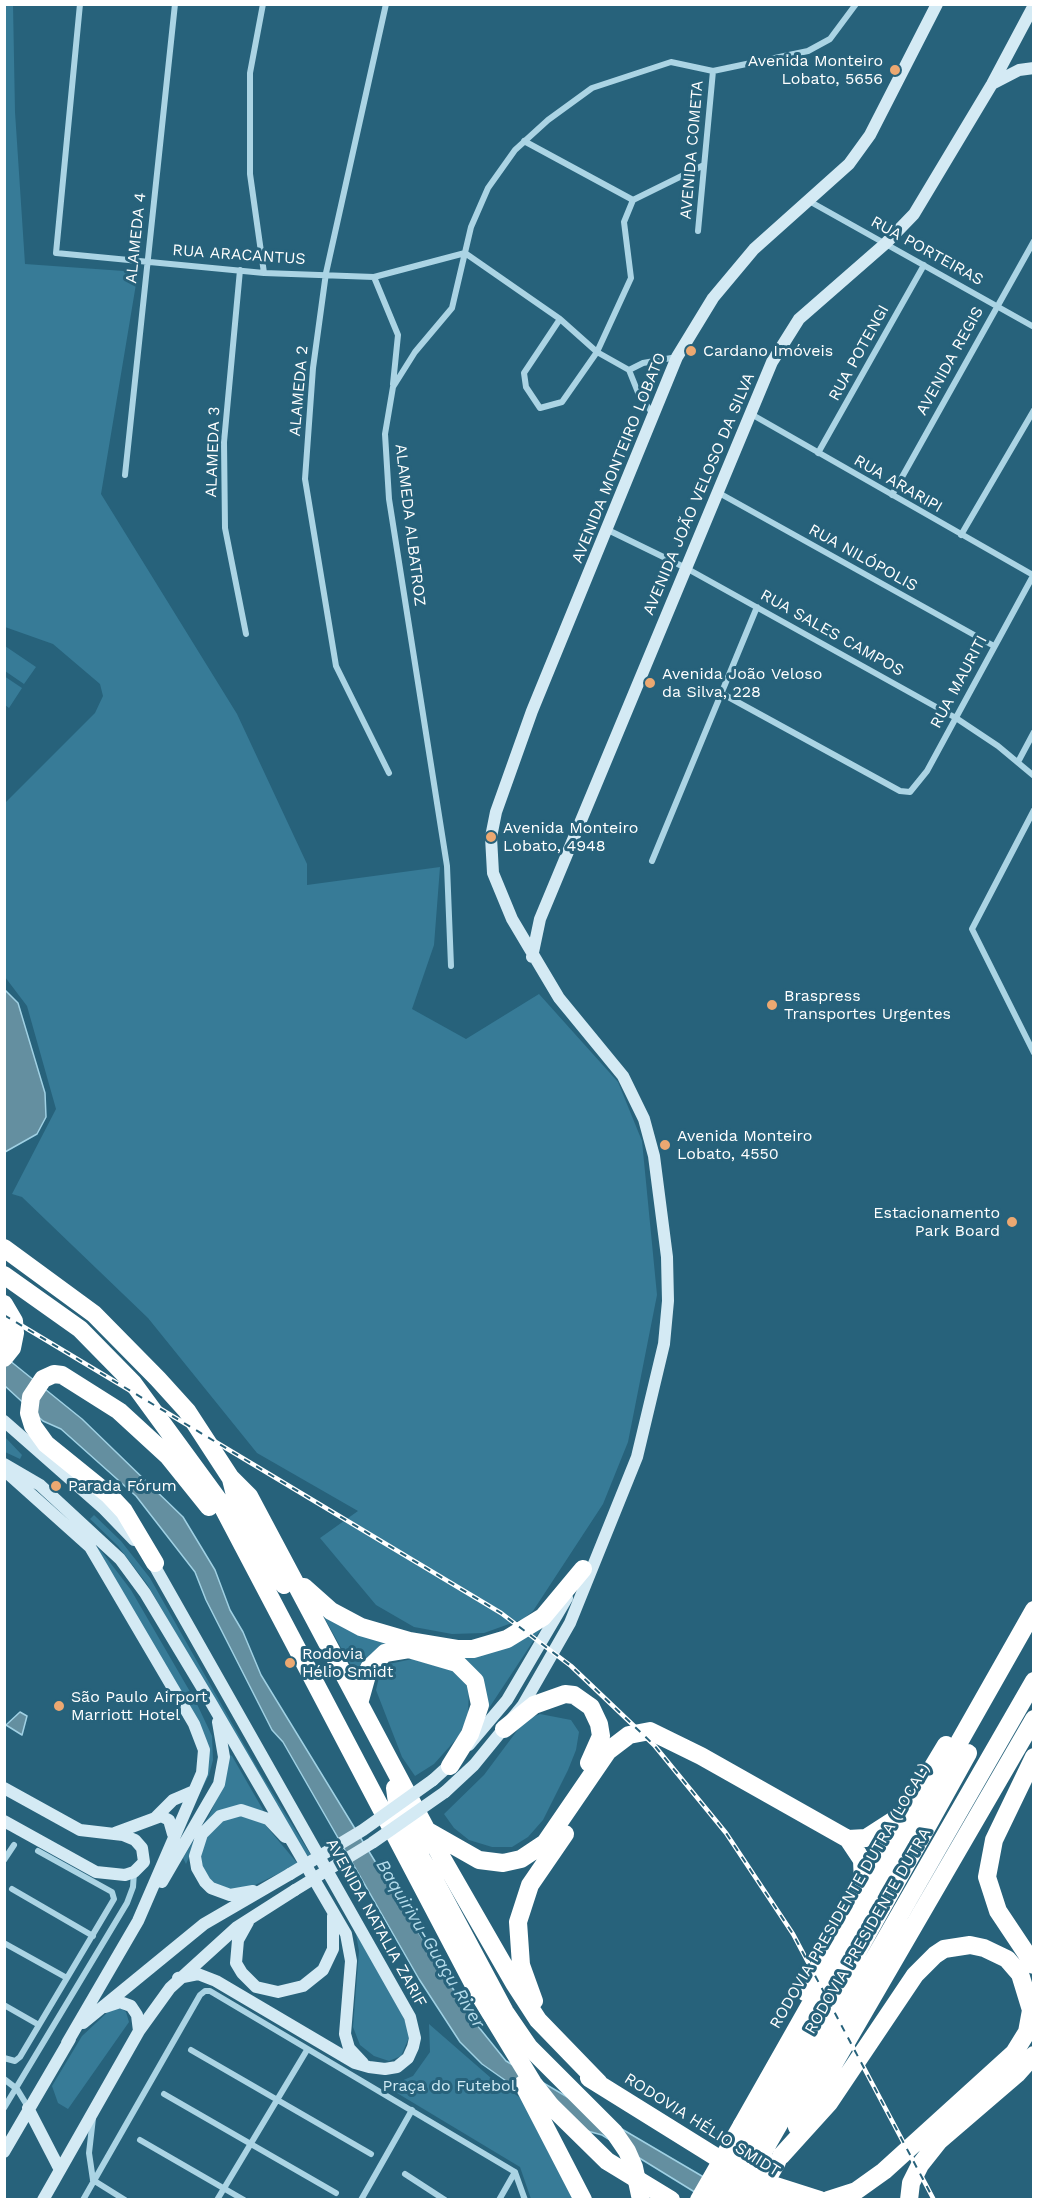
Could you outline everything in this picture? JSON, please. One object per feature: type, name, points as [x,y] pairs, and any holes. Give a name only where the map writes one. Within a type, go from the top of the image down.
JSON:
[{"type":"highway","name":"RODOVIA HÉLIO SMIDT","points":[[4,1248],[94,1314],[158,1378],[187,1411],[230,1477],[249,1496],[428,1831],[514,1983],[538,2020],[599,2083]]},
{"type":"highway","points":[[4,1275],[80,1329],[133,1383],[220,1502],[475,1987],[508,2059],[583,2199]]},
{"type":"highway","points":[[4,1304],[14,1321],[8,1353]]},
{"type":"highway","points":[[155,1563],[124,1511],[109,1495],[46,1444],[33,1426],[29,1413],[31,1397],[43,1379],[54,1374],[70,1379],[96,1394],[142,1432],[192,1484],[259,1576]]},
{"type":"highway","name":"RODOVIA HÉLIO SMIDT","points":[[230,1477],[237,1503],[393,1780],[489,1963],[524,2019],[563,2064],[599,2083],[784,2199]]},
{"type":"highway","points":[[295,1579],[331,1611],[361,1627],[410,1641],[457,1649],[473,1649],[507,1639],[543,1617],[583,1569]]},
{"type":"highway","name":"RODOVIA PRESIDENTE DUTRA (LOCAL)","points":[[699,2199],[765,2144],[793,2035],[1034,1610]]},
{"type":"highway","name":"RODOVIA PRESIDENTE DUTRA","points":[[736,2199],[1034,1636]]},
{"type":"highway","points":[[360,1700],[369,1668],[385,1653],[395,1650],[409,1649],[440,1656],[466,1669],[475,1681],[480,1705],[471,1734],[450,1766]]},
{"type":"highway","name":"RODOVIA PRESIDENTE DUTRA","points":[[755,2199],[765,2144],[1034,1681]]},
{"type":"highway","points":[[504,1729],[534,1704],[565,1694],[574,1695],[591,1707],[599,1724],[601,1736],[565,1813]]},
{"type":"highway","points":[[1010,1724],[1034,1702]]},
{"type":"highway","points":[[793,2035],[796,2015],[805,1990],[862,1883],[955,1732],[981,1706]]},
{"type":"highway","name":"RODOVIA PRESIDENTE DUTRA","points":[[718,2199],[765,2144],[1034,1719]]},
{"type":"highway","points":[[428,1831],[479,1860],[503,1863],[535,1851],[545,1843],[608,1751],[629,1735],[650,1731],[701,1756],[848,1839],[862,1860],[862,1883]]},
{"type":"highway","points":[[538,2020],[533,1995],[521,1965],[518,1948],[518,1922],[530,1885],[623,1750],[634,1744],[646,1743],[701,1756]]},
{"type":"highway","points":[[1034,1757],[994,1840],[987,1877],[998,1911],[1034,1965]]},
{"type":"highway","points":[[393,1780],[397,1803],[431,1873],[505,2012],[529,2048],[614,2132],[627,2151],[634,2167],[641,2199]]},
{"type":"highway","points":[[372,1790],[392,1806],[413,1847],[431,1873]]},
{"type":"highway","points":[[848,1839],[861,1839],[873,1835],[904,1813]]},
{"type":"highway","points":[[765,2144],[829,2103],[915,1975],[934,1954],[945,1949],[970,1945],[984,1948],[1007,1959],[1020,1974],[1031,2010],[1027,2032],[1014,2053],[867,2184],[856,2191],[828,2199]]},
{"type":"highway","points":[[475,1987],[533,2083],[550,2106],[607,2161],[671,2199]]},
{"type":"highway","points":[[909,2199],[911,2183],[920,2165],[933,2148],[1017,2074],[1034,2055]]},
{"type":"highway","points":[[754,2179],[800,2196],[820,2199]]},
{"type":"main road","name":"AVENIDA MONTEIRO LOBATO","points":[[44,2199],[140,2031],[178,1978],[251,1917],[372,1844],[446,1792],[474,1765],[504,1729],[539,1681],[570,1623],[637,1457],[664,1344],[668,1301],[664,1236],[654,1156],[637,1100],[613,1064],[568,1011],[532,957],[512,919],[493,873],[491,837],[496,812],[532,711],[677,357],[729,278],[754,249],[849,164],[870,135],[937,4]]},
{"type":"main road","name":"AVENIDA JOÃO VELOSO DA SILVA","points":[[540,919],[772,362],[799,319],[886,243],[914,214],[930,192],[1034,5]]},
{"type":"main road","points":[[1004,61],[1019,70]]},
{"type":"main road","points":[[992,84],[1019,70],[1034,68]]},
{"type":"main road","points":[[512,919],[526,922],[540,919],[532,957]]},
{"type":"main road","name":"AVENIDA NATALIA ZARIF","points":[[4,1421],[118,1523],[155,1563],[410,2017],[415,2038],[408,2058],[397,2067],[385,2069],[369,2067],[349,2048],[345,2034],[351,1961],[346,1934],[145,1593],[120,1559],[40,1485],[4,1464]]},
{"type":"main road","points":[[4,1470],[90,1547],[200,1737],[204,1761],[194,1791],[173,1834],[159,1874],[138,1921]]},
{"type":"main road","name":"AVENIDA MONTEIRO LOBATO","points":[[266,1888],[363,1830],[450,1766],[507,1700],[535,1657],[583,1569],[604,1538]]},
{"type":"main road","points":[[4,2152],[221,1778],[223,1743],[210,1701]]},
{"type":"main road","points":[[4,1788],[80,1830],[130,1837],[140,1844]]},
{"type":"main road","points":[[154,1818],[173,1800],[194,1791]]},
{"type":"main road","points":[[266,1888],[230,1895],[211,1888],[205,1882],[197,1868],[195,1856],[197,1845],[208,1826],[231,1811],[250,1812],[268,1820],[297,1849]]},
{"type":"main road","points":[[111,1834],[161,1816],[169,1820],[173,1834]]},
{"type":"main road","points":[[4,1821],[96,1872],[116,1876],[134,1872],[144,1862],[134,1826]]},
{"type":"main road","points":[[67,2043],[99,2009],[204,1924],[266,1888]]},
{"type":"main road","points":[[251,1917],[238,1940],[236,1963],[256,1987],[267,1991],[290,1991],[313,1979],[330,1960],[335,1938],[331,1909]]},
{"type":"main road","points":[[178,1978],[198,1974],[216,1981],[356,2063],[369,2067]]},
{"type":"main road","points":[[99,2009],[126,2002],[135,2010],[140,2031]]},
{"type":"main road","points":[[28,2108],[60,2170]]},
{"type":"street","name":"RUA ARACANTUS","points":[[80,4],[56,254],[264,273],[326,273],[374,277],[465,253]]},
{"type":"street","name":"ALAMEDA 4","points":[[125,475],[146,261],[176,4]]},
{"type":"street","points":[[263,4],[250,73],[250,174],[264,273]]},
{"type":"street","name":"ALAMEDA 2","points":[[386,4],[326,273],[313,368],[305,479],[336,666],[389,773]]},
{"type":"street","name":"ALAMEDA ALBATROZ","points":[[451,966],[447,866],[389,499],[385,434],[393,387],[415,352],[452,308],[471,227],[488,188],[515,150],[548,120],[592,88],[671,62],[713,71],[808,51],[830,39],[856,4]]},
{"type":"street","name":"AVENIDA COMETA","points":[[698,231],[713,71]]},
{"type":"street","points":[[524,141],[633,200]]},
{"type":"street","points":[[560,319],[524,373],[526,387],[540,408],[562,402],[597,352],[631,278],[624,222],[633,200],[704,165]]},
{"type":"street","name":"RUA PORTEIRAS","points":[[808,200],[1034,327]]},
{"type":"street","name":"AVENIDA REGIS","points":[[892,495],[1034,241]]},
{"type":"street","points":[[465,253],[560,319],[597,352],[628,370],[639,395],[653,414]]},
{"type":"street","name":"RUA POTENGI","points":[[818,453],[924,265]]},
{"type":"street","name":"ALAMEDA 3","points":[[240,270],[224,442],[225,528],[246,634]]},
{"type":"street","points":[[374,277],[398,335],[393,387]]},
{"type":"street","points":[[628,370],[643,363],[677,357]]},
{"type":"street","points":[[961,534],[1034,410]]},
{"type":"street","name":"RUA ARARIPI","points":[[751,414],[1033,574]]},
{"type":"street","name":"RUA NILÓPOLIS","points":[[719,493],[994,646]]},
{"type":"street","name":"RUA SALES CAMPOS","points":[[608,530],[757,606],[956,717],[1034,776]]},
{"type":"street","name":"RUA MAURITI","points":[[722,693],[900,791],[910,792],[915,789],[956,717],[1033,574]]},
{"type":"street","points":[[652,861],[757,606]]},
{"type":"street","points":[[1018,762],[1034,732]]},
{"type":"street","points":[[1034,810],[972,928],[1034,1053]]},
{"type":"street","points":[[4,1860],[14,1845]]},
{"type":"street","points":[[4,2058],[15,2061],[20,2057],[115,1895],[38,1851]]},
{"type":"street","points":[[4,2108],[127,1903],[133,1887],[134,1872]]},
{"type":"street","points":[[12,1890],[93,1936]]},
{"type":"street","points":[[4,1943],[67,1978]]},
{"type":"street","points":[[83,2199],[200,1995],[210,1991],[515,2172],[525,2199]]},
{"type":"street","points":[[4,2005],[39,2025]]},
{"type":"street","points":[[191,2050],[278,2098],[370,2154]]},
{"type":"street","points":[[217,2199],[307,2050]]},
{"type":"street","points":[[4,2079],[17,2089],[28,2108]]},
{"type":"street","points":[[164,2094],[336,2193]]},
{"type":"street","points":[[93,2180],[89,2153],[95,2109]]},
{"type":"street","points":[[361,2199],[412,2110]]},
{"type":"street","points":[[140,2140],[244,2199]]},
{"type":"street","points":[[499,2199],[515,2172]]},
{"type":"street","points":[[405,2174],[445,2199]]},
{"type":"street","points":[[93,2180],[125,2199]]},
{"type":"green space","points":[[13,4],[15,112],[25,264],[138,272],[101,494],[237,714],[307,864],[307,885],[440,867],[434,945],[412,1009],[466,1039],[539,994],[618,1082],[642,1141],[657,1295],[628,1442],[603,1504],[533,1611],[523,1619],[484,1633],[452,1634],[414,1627],[376,1605],[320,1538],[358,1511],[257,1453],[148,1318],[22,1197],[12,1194],[56,1109],[27,1006],[5,977],[5,803],[95,713],[103,696],[100,684],[53,644],[5,627],[4,5]]},
{"type":"green space","points":[[5,646],[36,667],[24,684],[5,671]]},
{"type":"green space","points":[[4,676],[22,688],[9,708],[5,705]]},
{"type":"green space","points":[[5,1437],[22,1455],[20,1459],[5,1452]]},
{"type":"green space","points":[[61,1513],[102,1552],[131,1590],[196,1702],[212,1736],[213,1760],[209,1775],[170,1851],[204,1769],[203,1733]]},
{"type":"green space","points":[[94,1515],[121,1541],[150,1578],[259,1771],[312,1857],[308,1859],[147,1584],[118,1546],[90,1519]]},
{"type":"green space","points":[[320,1610],[465,1650],[553,1611],[489,1708],[482,1679],[459,1658],[372,1653],[360,1665],[358,1678]]},
{"type":"green space","points":[[412,1659],[454,1671],[469,1688],[468,1715],[459,1736],[434,1764],[415,1776],[402,1757],[376,1690],[380,1673],[389,1664]]},
{"type":"green space","points":[[540,1714],[571,1720],[579,1732],[576,1750],[568,1770],[543,1820],[528,1837],[512,1847],[492,1847],[469,1840],[454,1828],[444,1814],[484,1775],[525,1720]]},
{"type":"green space","points":[[228,1754],[232,1756],[266,1815],[237,1807],[191,1853],[186,1864],[183,1858],[209,1816],[223,1785]]},
{"type":"green space","points":[[241,1815],[262,1821],[298,1864],[249,1888],[234,1890],[213,1884],[202,1868],[201,1852],[206,1837],[224,1819]]},
{"type":"green space","points":[[356,1934],[398,2003],[410,2035],[401,2056],[389,2061],[374,2056],[360,2045],[353,2027],[359,1951]]},
{"type":"green space","points":[[112,2008],[121,2008],[126,2012],[129,2022],[68,2109],[58,2103],[52,2086],[82,2036]]},
{"type":"green space","name":"Praça do Futebol","points":[[429,2024],[491,2078],[522,2099],[579,2199],[531,2199],[520,2167],[387,2087],[413,2076],[430,2052]]},
{"type":"shaded area","points":[[5,990],[18,1003],[45,1093],[46,1117],[37,1134],[5,1152]]},
{"type":"shaded area","name":"Baquirivu-Guaçu River","points":[[4,1356],[82,1419],[183,1517],[215,1570],[230,1610],[243,1632],[261,1675],[469,2015],[506,2061],[741,2199],[706,2199],[602,2135],[584,2130],[519,2090],[482,2064],[460,2042],[419,1979],[283,1742],[272,1730],[206,1600],[195,1572],[136,1496],[61,1429],[43,1421],[5,1386]]},
{"type":"shaded area","points":[[20,1712],[27,1716],[22,1735],[6,1725]]},
{"type":"railway","points":[[4,1315],[501,1613],[571,1666],[654,1745],[726,1833],[793,1934],[934,2200]]},
{"type":"place","name":"Avenida Monteiro Lobato, 5656","points":[[895,70]]},
{"type":"place","name":"Cardano Imóveis","points":[[691,351]]},
{"type":"place","name":"Avenida João Veloso da Silva, 228","points":[[650,683]]},
{"type":"place","name":"Avenida Monteiro Lobato, 4948","points":[[491,837]]},
{"type":"place","name":"Braspress Transportes Urgentes","points":[[772,1005]]},
{"type":"place","name":"Avenida Monteiro Lobato, 4550","points":[[665,1145]]},
{"type":"place","name":"Estacionamento Park Board","points":[[1012,1222]]},
{"type":"place","name":"Parada Fórum","points":[[56,1486]]},
{"type":"place","name":"Rodovia Hélio Smidt","points":[[290,1663]]},
{"type":"place","name":"São Paulo Airport Marriott Hotel","points":[[59,1706]]}]
